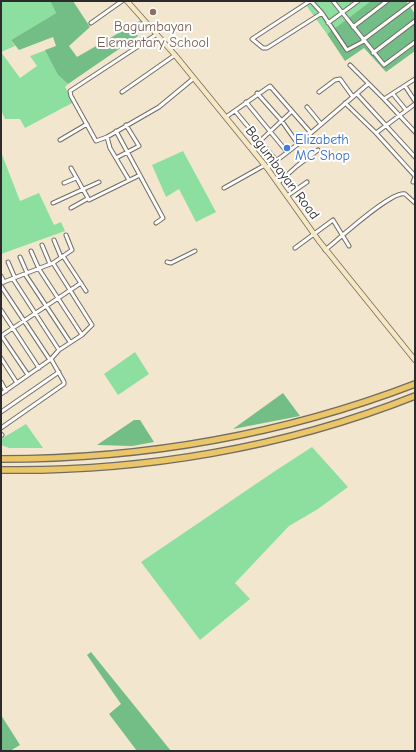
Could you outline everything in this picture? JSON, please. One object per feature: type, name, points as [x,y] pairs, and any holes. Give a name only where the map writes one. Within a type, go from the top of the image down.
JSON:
[{"type":"highway","points":[[1,459],[98,456],[143,452],[208,442],[308,419],[348,408],[415,384]]},
{"type":"highway","points":[[1,470],[85,469],[208,454],[312,430],[415,396]]},
{"type":"street","points":[[91,23],[122,1]]},
{"type":"street","name":"Bagumbayan Road","points":[[128,1],[175,55],[266,166],[325,250],[415,360]]},
{"type":"street","points":[[322,13],[267,48],[263,48],[252,39],[310,1],[322,13],[348,50],[364,40],[415,1]]},
{"type":"street","points":[[334,1],[373,53],[385,65],[415,42]]},
{"type":"street","points":[[353,27],[387,1]]},
{"type":"street","points":[[328,23],[356,2]]},
{"type":"street","points":[[373,53],[415,22]]},
{"type":"street","points":[[157,34],[70,91],[71,96],[96,141],[107,137],[159,107],[194,78]]},
{"type":"street","points":[[122,92],[175,55]]},
{"type":"street","points":[[350,66],[400,115],[415,132]]},
{"type":"street","points":[[319,92],[335,80],[340,79],[354,96]]},
{"type":"street","points":[[384,99],[415,79]]},
{"type":"street","points":[[224,188],[276,160],[298,144],[368,84]]},
{"type":"street","points":[[226,117],[270,86],[291,112],[311,133]]},
{"type":"street","points":[[376,133],[415,102],[405,86]]},
{"type":"street","points":[[258,93],[281,120],[298,144]]},
{"type":"street","points":[[357,94],[415,157]]},
{"type":"street","points":[[393,94],[406,110]]},
{"type":"street","points":[[246,102],[287,152]]},
{"type":"street","points":[[345,103],[376,133],[415,177],[413,182]]},
{"type":"street","points":[[307,107],[321,124]]},
{"type":"street","points":[[235,111],[276,160]]},
{"type":"street","points":[[260,141],[291,112]]},
{"type":"street","points":[[60,140],[87,124]]},
{"type":"street","points":[[411,128],[415,125]]},
{"type":"street","points":[[116,158],[139,146],[126,126]]},
{"type":"street","points":[[116,132],[163,218],[156,223]]},
{"type":"street","points":[[107,137],[110,148],[129,180]]},
{"type":"street","points":[[278,183],[318,150]]},
{"type":"street","points":[[71,168],[87,199]]},
{"type":"street","points":[[71,208],[87,199],[140,175]]},
{"type":"street","points":[[64,183],[76,178]]},
{"type":"street","points":[[53,203],[99,182]]},
{"type":"street","points":[[287,196],[306,182]]},
{"type":"street","points":[[325,250],[383,202],[397,194],[405,194],[415,203]]},
{"type":"street","points":[[295,248],[313,233],[333,220],[342,237],[349,246]]},
{"type":"street","points":[[2,284],[26,273],[52,264],[72,250],[66,234]]},
{"type":"street","points":[[54,240],[62,257],[86,291]]},
{"type":"street","points":[[1,394],[51,360],[59,350],[82,335],[92,325],[52,264],[42,245]]},
{"type":"street","points":[[31,251],[39,269],[82,335]]},
{"type":"street","points":[[167,262],[171,262],[195,251]]},
{"type":"street","points":[[20,257],[26,273],[70,342]]},
{"type":"street","points":[[8,262],[14,278],[59,350]]},
{"type":"street","points":[[1,276],[2,284],[64,382],[64,384],[1,428]]},
{"type":"street","points":[[28,375],[1,335],[81,283]]},
{"type":"street","points":[[1,310],[39,368]]},
{"type":"street","points":[[1,358],[17,383]]},
{"type":"street","points":[[1,412],[59,372]]},
{"type":"street","points":[[1,382],[6,391]]},
{"type":"green space","points":[[1,1],[50,1],[56,13],[11,40],[15,46],[1,52]]},
{"type":"green space","points":[[50,1],[73,1],[90,27],[69,46],[77,57],[143,19],[146,22],[135,32],[138,36],[68,84],[58,75],[45,50],[56,46],[53,37],[19,50],[11,40],[56,13]]},
{"type":"green space","points":[[303,1],[371,1],[327,34]]},
{"type":"green space","points":[[371,1],[406,1],[415,14],[415,51],[386,72],[364,48],[345,61],[327,34]]},
{"type":"green space","points":[[46,50],[58,75],[68,84],[65,87],[74,102],[25,128],[20,119],[5,119],[1,110],[1,52],[20,78],[37,66],[30,56]]},
{"type":"green space","points":[[183,151],[216,212],[196,222],[179,189],[166,197],[152,165]]},
{"type":"green space","points":[[1,152],[20,201],[39,193],[54,225],[61,222],[65,231],[1,254]]},
{"type":"green space","points":[[135,352],[149,374],[118,395],[104,374]]},
{"type":"green space","points":[[283,393],[300,416],[233,429]]},
{"type":"green space","points":[[134,420],[140,420],[154,442],[132,446],[97,445]]},
{"type":"green space","points":[[26,424],[43,448],[9,448],[1,445],[1,439]]},
{"type":"green space","points":[[312,447],[348,487],[318,509],[289,526],[235,583],[250,599],[200,640],[141,562]]},
{"type":"green space","points":[[91,652],[171,751],[137,751],[109,714],[121,704],[87,655]]},
{"type":"green space","points":[[1,715],[20,745],[10,751],[1,751]]},
{"type":"place","name":"Bagumbayan Elementary School","points":[[153,12]]},
{"type":"place","name":"Elizabeth MC Shop","points":[[287,148]]}]
